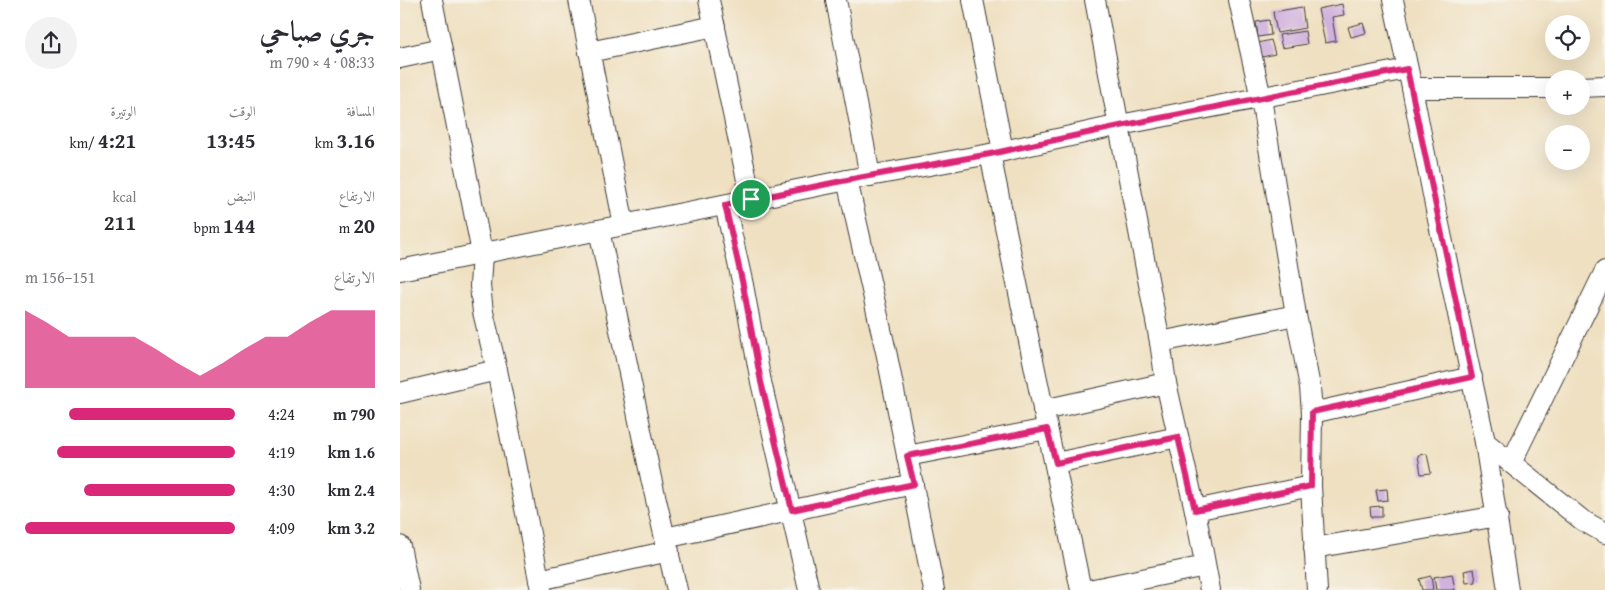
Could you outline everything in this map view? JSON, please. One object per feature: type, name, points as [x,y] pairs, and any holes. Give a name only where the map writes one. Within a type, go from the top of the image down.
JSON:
[{"type":"street","points":[[432,0],[482,253],[480,286],[483,312],[540,585],[667,544],[792,510],[914,484]]},
{"type":"street","points":[[579,0],[624,225]]},
{"type":"street","points":[[709,0],[751,199]]},
{"type":"street","points":[[836,0],[870,176]]},
{"type":"street","points":[[973,0],[997,153],[1045,419],[1056,463],[1081,590]]},
{"type":"street","points":[[1096,0],[1160,342],[1166,384],[1195,510],[1210,590]]},
{"type":"street","points":[[1239,0],[1261,98],[1296,315],[1310,387],[1312,412],[1311,486],[1317,590]]},
{"type":"street","points":[[1393,0],[1485,442],[1508,590]]},
{"type":"street","points":[[589,52],[715,26]]},
{"type":"street","points":[[400,58],[441,49]]},
{"type":"street","points":[[400,270],[847,180],[997,153],[1261,98],[1410,79],[1545,87]]},
{"type":"street","points":[[1590,87],[1605,86]]},
{"type":"street","points":[[847,180],[914,484],[934,590]]},
{"type":"street","points":[[725,205],[743,285],[761,382],[809,590]]},
{"type":"street","points":[[599,230],[649,468],[677,590]]},
{"type":"street","points":[[1511,463],[1605,271]]},
{"type":"street","points":[[1160,342],[1296,315]]},
{"type":"street","points":[[400,393],[496,370]]},
{"type":"street","points":[[1312,412],[1472,377]]},
{"type":"street","points":[[907,456],[1166,384]]},
{"type":"street","points":[[1056,463],[1178,437]]},
{"type":"street","points":[[1485,442],[1582,520],[1605,533]]},
{"type":"street","points":[[1195,510],[1311,486]]},
{"type":"street","points":[[1314,548],[1498,516]]},
{"type":"street","points":[[400,546],[406,586]]},
{"type":"street","points":[[1089,590],[1205,566]]},
{"type":"building","points":[[1342,4],[1344,15],[1332,17],[1336,41],[1325,43],[1318,9]]},
{"type":"building","points":[[1302,7],[1305,28],[1277,33],[1273,12]]},
{"type":"building","points":[[1269,20],[1271,35],[1258,37],[1256,22]]},
{"type":"building","points":[[1363,23],[1366,33],[1351,37],[1348,27]]},
{"type":"building","points":[[1305,31],[1307,44],[1282,48],[1279,35]]},
{"type":"building","points":[[1271,40],[1275,54],[1262,57],[1258,43]]},
{"type":"building","points":[[1427,454],[1431,473],[1421,474],[1418,455]]},
{"type":"building","points":[[1387,489],[1388,500],[1378,501],[1376,490]]},
{"type":"building","points":[[1382,506],[1382,517],[1371,517],[1370,507]]},
{"type":"building","points":[[1474,569],[1476,582],[1466,583],[1464,571]]},
{"type":"building","points":[[1452,574],[1455,590],[1436,590],[1434,577]]},
{"type":"building","points":[[1431,576],[1433,590],[1422,590],[1419,579]]},
{"type":"route","points":[[1407,69],[1472,377],[1312,412],[1311,486],[1195,510],[1178,437],[1056,463],[1047,429],[907,456],[914,484],[792,510],[761,382],[743,285],[725,205],[751,199],[990,154],[1407,69]]}]
